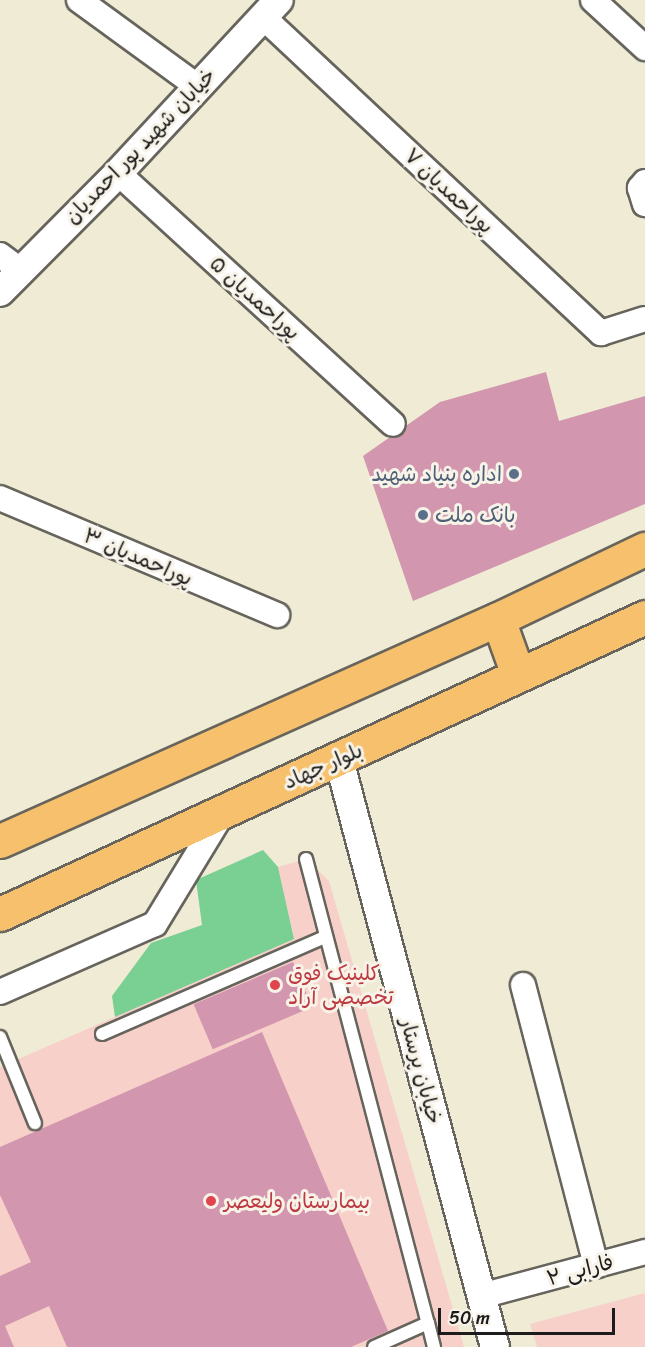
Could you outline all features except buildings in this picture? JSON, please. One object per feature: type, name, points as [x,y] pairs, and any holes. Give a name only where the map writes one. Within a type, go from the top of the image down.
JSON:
[{"type":"main road","points":[[0,841],[498,620],[645,549]]},
{"type":"main road","name":"بلوار جهاد","points":[[0,914],[225,808],[339,760],[645,617]]},
{"type":"main road","points":[[498,620],[518,675]]},
{"type":"street","points":[[78,0],[197,86]]},
{"type":"street","points":[[593,0],[645,48]]},
{"type":"street","name":"خیابان شهید پور احمدیان","points":[[0,292],[10,263],[118,173],[271,9]]},
{"type":"street","name":"پوراحمدیان ۷","points":[[271,9],[601,333],[645,319]]},
{"type":"street","name":"پوراحمدیان ۵","points":[[118,173],[393,424]]},
{"type":"street","points":[[645,182],[640,188],[645,204]]},
{"type":"street","name":"پوراحمدیان ۳","points":[[0,498],[277,615]]},
{"type":"street","name":"خیابان پرستار","points":[[339,760],[495,1347]]},
{"type":"street","points":[[0,992],[155,924],[225,808]]},
{"type":"street","points":[[524,985],[596,1266]]},
{"type":"street","name":"فارابی ۲","points":[[480,1296],[645,1252]]},
{"type":"lane","points":[[306,858],[434,1347]]},
{"type":"lane","points":[[102,1034],[325,937]]},
{"type":"lane","points":[[0,1037],[35,1123]]},
{"type":"lane","points":[[374,1347],[428,1323]]},
{"type":"shaded area","name":"بیمارستان ولیعصر","points":[[306,859],[329,881],[464,1347],[0,1347],[0,1067],[294,939],[278,867]]},
{"type":"shaded area","points":[[645,1293],[645,1347],[537,1347],[530,1324]]},
{"type":"green space","points":[[263,850],[278,867],[294,939],[115,1017],[112,996],[151,943],[202,925],[196,880]]},
{"type":"place","name":"اداره بنیاد شهید","points":[[514,474]]},
{"type":"place","name":"بانک ملت","points":[[423,515]]},
{"type":"place","name":"کلینیک فوق تخصصی آراد","points":[[275,985]]},
{"type":"place","name":"بیمارستان ولیعصر","points":[[211,1201]]}]
